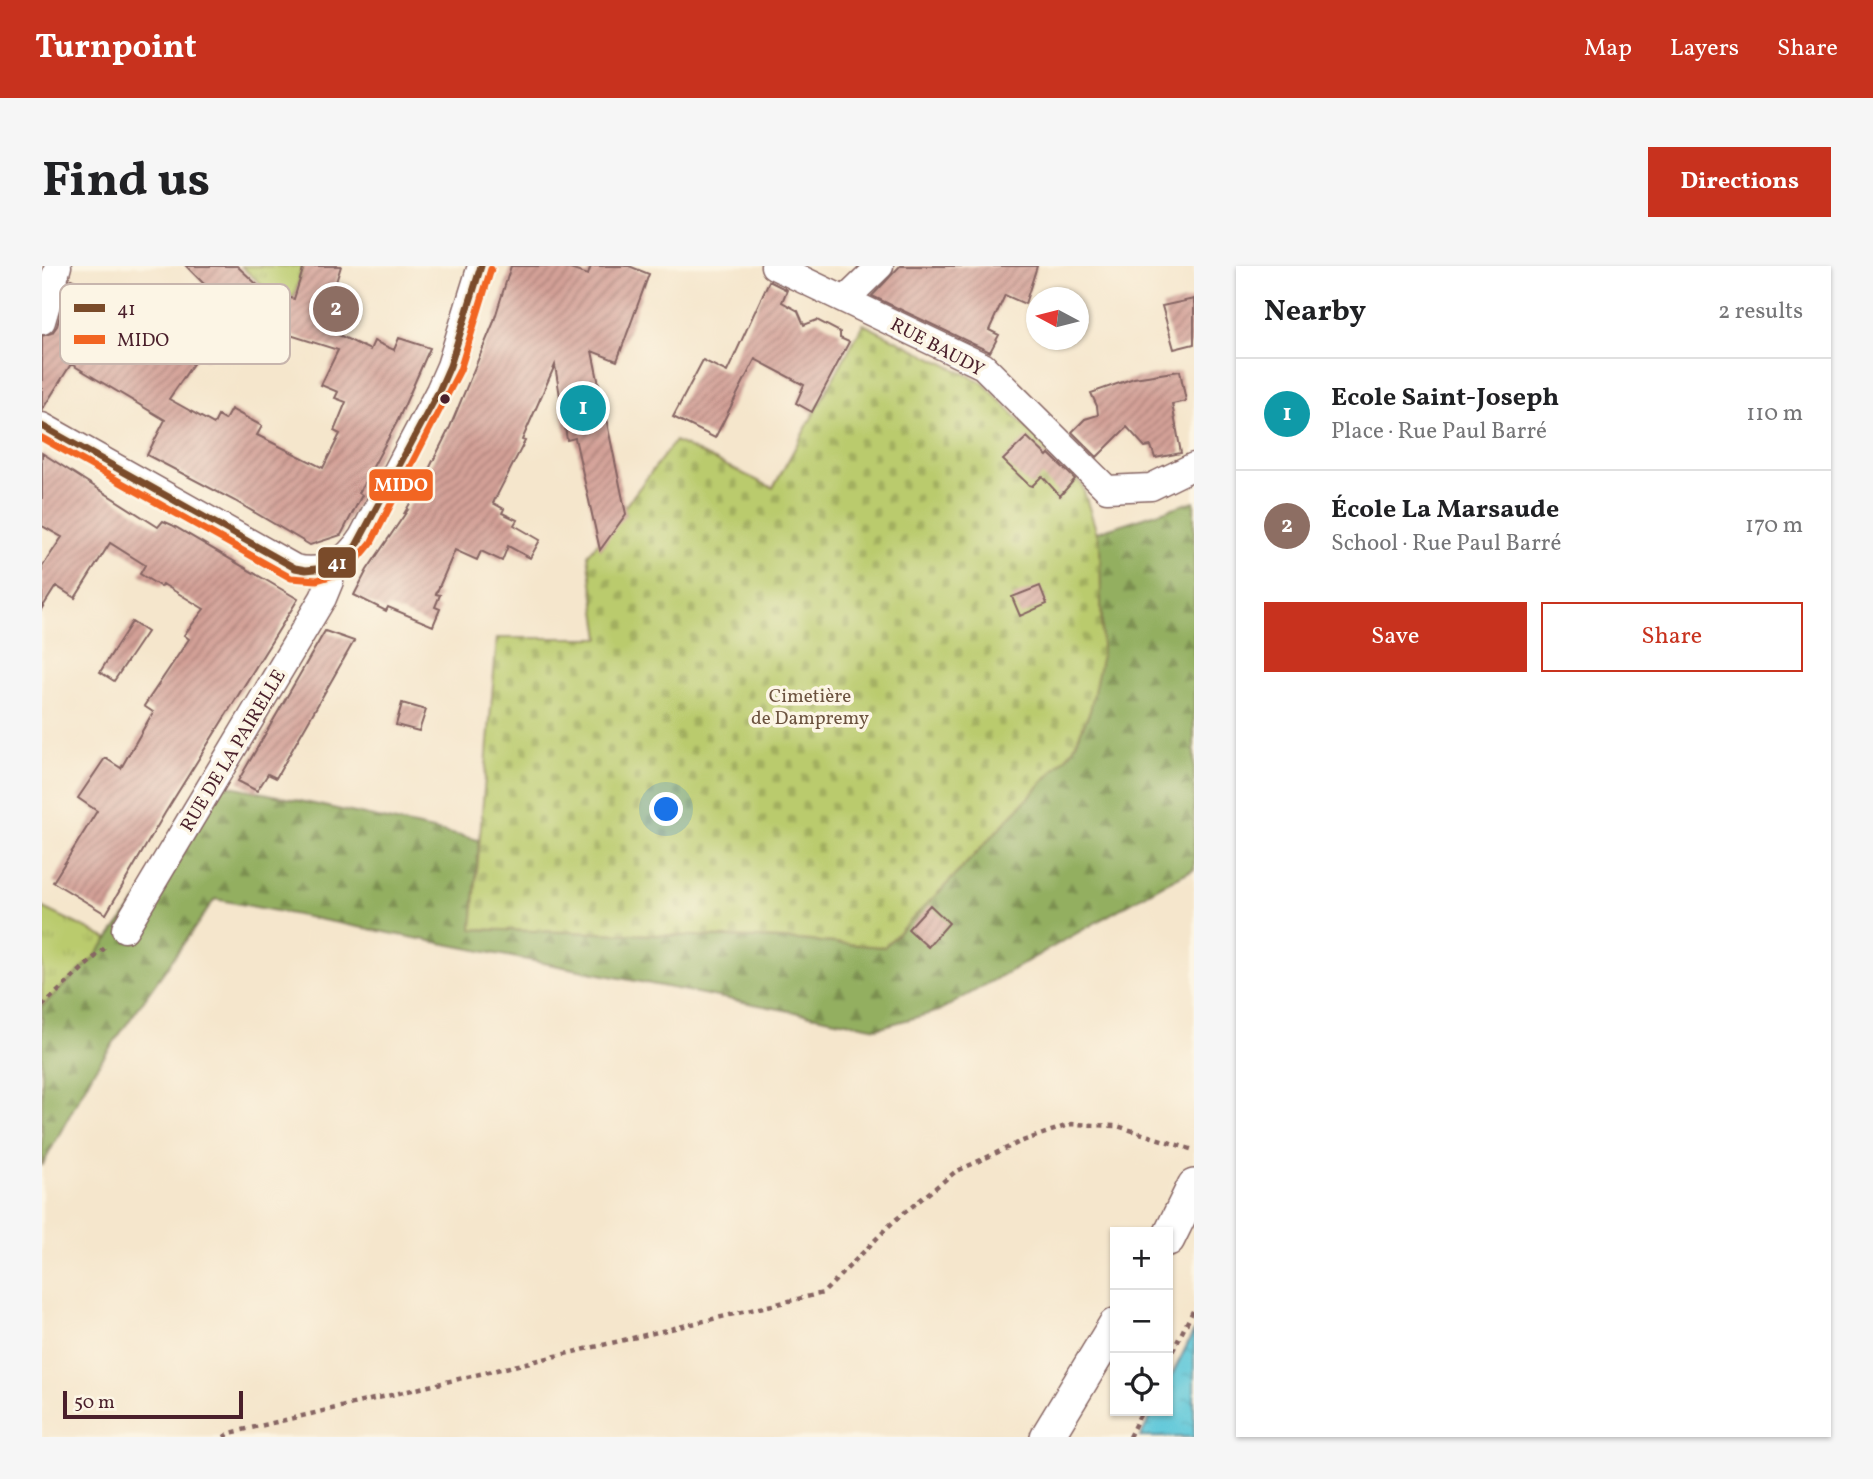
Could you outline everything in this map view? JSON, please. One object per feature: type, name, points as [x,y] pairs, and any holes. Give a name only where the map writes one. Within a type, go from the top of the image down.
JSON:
[{"type":"main road","points":[[1173,1229],[1194,1186]]},
{"type":"main road","points":[[1047,1437],[1110,1333]]},
{"type":"street","points":[[42,321],[58,266]]},
{"type":"street","points":[[42,426],[295,568],[329,568],[348,555],[362,537],[439,391],[450,366],[481,266]]},
{"type":"street","name":"RUE BAUDY","points":[[774,266],[983,366],[1107,489],[1151,487],[1194,466]]},
{"type":"street","points":[[846,299],[880,266]]},
{"type":"street","name":"RUE DE LA PAIRELLE","points":[[125,929],[323,598],[330,581],[329,568]]},
{"type":"path","points":[[42,1006],[125,929]]},
{"type":"path","points":[[224,1437],[257,1426],[823,1293],[894,1221],[955,1172],[1020,1142],[1071,1124],[1116,1126],[1194,1150]]},
{"type":"path","points":[[1172,1353],[1194,1309]]},
{"type":"path","points":[[1129,1437],[1140,1416]]},
{"type":"green space","points":[[241,266],[303,266],[294,297],[290,296],[290,284],[261,284]]},
{"type":"green space","name":"Cimetière de Dampremy","points":[[863,324],[982,382],[1082,485],[1100,543],[1102,654],[1090,711],[1072,751],[884,947],[787,939],[472,929],[497,638],[600,638],[588,555],[675,441],[773,488]]},
{"type":"green space","points":[[1194,501],[1194,869],[939,1011],[877,1028],[215,899],[93,1072],[42,1166],[42,1006],[93,959],[157,874],[213,782],[479,840],[472,929],[787,939],[884,947],[1072,751],[1090,711],[1102,624],[1097,532]]},
{"type":"green space","points":[[42,907],[112,941],[42,1006]]},
{"type":"water","points":[[1194,1331],[1194,1437],[1140,1437],[1151,1416],[1173,1416],[1173,1373]]},
{"type":"building","points":[[186,266],[237,266],[256,284],[204,284]]},
{"type":"building","points":[[304,266],[341,266],[322,327],[370,350],[374,341],[394,350],[399,338],[430,348],[341,535],[310,545],[235,501],[147,455],[165,420],[71,364],[193,364],[169,399],[214,424],[218,416],[225,420],[231,409],[262,426],[257,435],[323,468],[340,434],[334,431],[346,402],[335,398],[338,392],[321,385],[338,350],[290,335],[290,298],[294,299]]},
{"type":"building","points":[[511,266],[561,266],[588,275],[591,266],[629,266],[649,274],[617,361],[592,351],[626,514],[600,550],[575,438],[567,440],[555,365],[522,440],[525,441],[493,503],[504,509],[502,513],[517,520],[514,525],[540,540],[530,558],[508,546],[502,561],[481,551],[477,560],[455,550],[436,594],[440,595],[435,607],[440,609],[433,626],[388,607],[386,611],[354,595],[367,570],[407,511],[405,512],[450,427],[493,324]]},
{"type":"building","points":[[900,266],[1037,266],[1030,287],[1026,287],[1025,304],[1005,295],[989,330],[999,335],[990,352],[872,296]]},
{"type":"building","points":[[769,281],[787,290],[782,302],[798,311],[804,325],[817,320],[840,332],[840,338],[849,342],[812,412],[796,403],[804,385],[755,359],[715,438],[673,417],[703,360],[727,372]]},
{"type":"building","points":[[1194,299],[1194,344],[1174,349],[1162,306]]},
{"type":"building","points":[[60,316],[60,364],[71,364],[42,410],[42,336],[52,333]]},
{"type":"building","points":[[1180,371],[1186,401],[1172,404],[1181,453],[1155,458],[1151,446],[1145,447],[1127,427],[1097,457],[1072,432],[1085,419],[1098,415],[1091,393],[1134,378]]},
{"type":"building","points":[[1027,437],[1075,479],[1060,496],[1042,476],[1032,486],[1029,485],[1003,460]]},
{"type":"building","points":[[42,453],[158,527],[163,521],[172,525],[298,599],[165,813],[106,914],[53,882],[97,811],[78,798],[105,758],[121,768],[153,712],[144,706],[189,639],[184,635],[204,609],[163,584],[161,587],[140,574],[145,565],[110,543],[75,598],[56,586],[42,608],[42,567],[62,537],[42,526]]},
{"type":"building","points":[[1040,586],[1047,604],[1020,616],[1012,597]]},
{"type":"building","points":[[132,622],[147,632],[114,681],[100,672]]},
{"type":"building","points":[[325,631],[354,641],[276,778],[268,774],[257,791],[238,781]]},
{"type":"building","points":[[402,703],[426,710],[419,731],[396,725]]},
{"type":"building","points":[[930,905],[949,923],[928,947],[908,929]]},
{"type":"transit line","name":"41","points":[[42,426],[295,568],[325,568],[342,560],[356,546],[439,391],[450,366],[481,266]]},
{"type":"transit line","name":"MIDO","points":[[42,438],[291,578],[317,580],[338,574],[356,561],[371,543],[460,370],[491,269]]},
{"type":"place","name":"École La Marsaude","points":[[336,309]]},
{"type":"place","name":"Ecole Saint-Joseph","points":[[583,408]]}]
